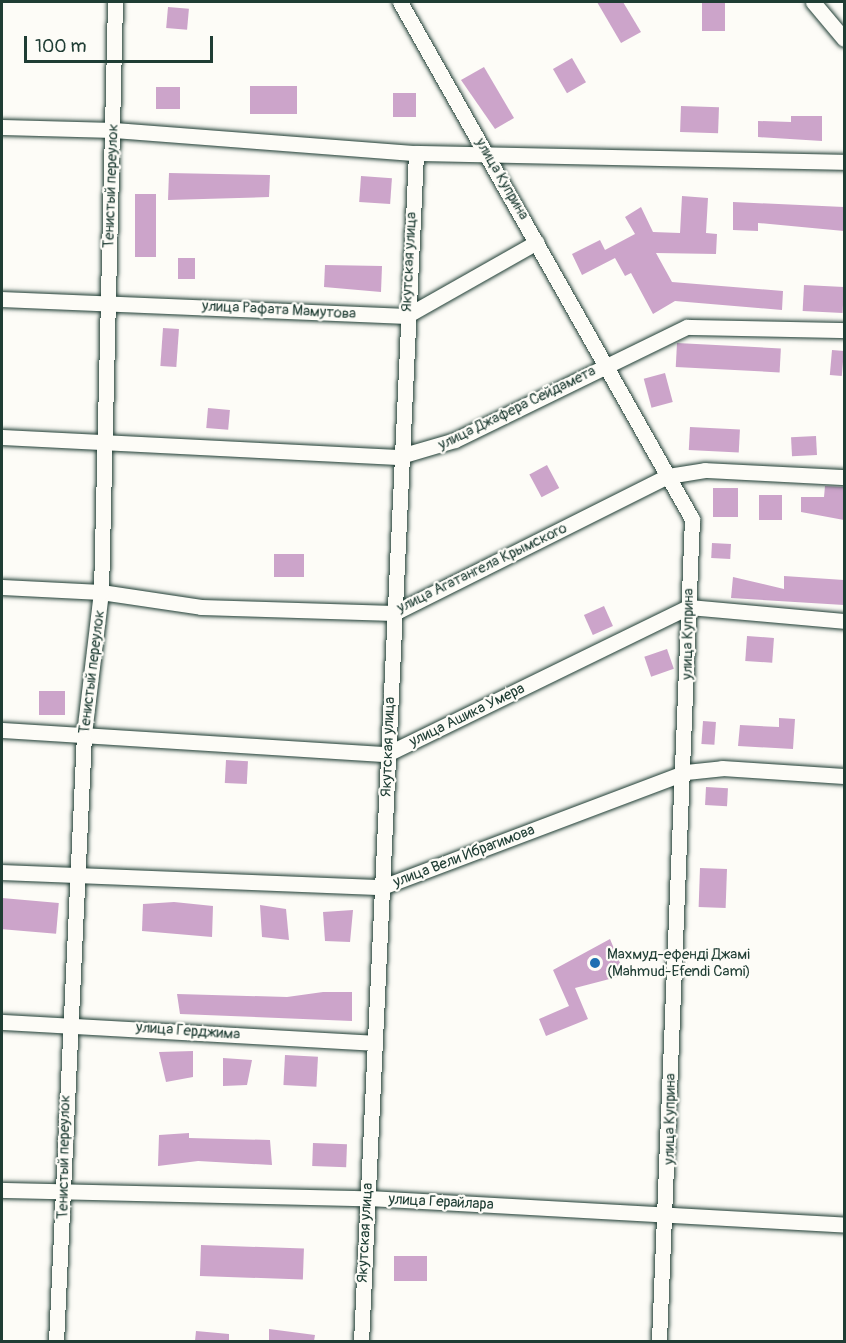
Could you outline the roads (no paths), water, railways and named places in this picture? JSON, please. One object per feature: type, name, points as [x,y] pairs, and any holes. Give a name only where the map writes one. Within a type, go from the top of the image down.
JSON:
[{"type":"street","name":"Тенистый переулок","points":[[56,1341],[65,1190],[67,1023],[84,734],[101,592],[106,302],[114,130],[115,2]]},
{"type":"street","name":"улица Куприна","points":[[400,2],[692,519],[688,607],[686,772],[673,954],[669,1214],[659,1341]]},
{"type":"street","points":[[813,2],[844,39]]},
{"type":"street","points":[[2,127],[114,130],[416,153],[489,156],[648,154],[844,162]]},
{"type":"street","name":"Якутская улица","points":[[361,1341],[394,613],[397,457],[416,153]]},
{"type":"street","points":[[406,316],[537,242]]},
{"type":"street","name":"улица Рафата Мамутова","points":[[2,299],[406,316]]},
{"type":"street","name":"улица Джафера Сейдамета","points":[[2,437],[104,440],[397,457],[455,440],[687,327],[844,330]]},
{"type":"street","name":"улица Агатангела Крымского","points":[[2,587],[101,592],[201,607],[394,613],[668,476],[705,470],[844,477]]},
{"type":"street","points":[[688,607],[844,621]]},
{"type":"street","name":"улица Ашика Умера","points":[[2,730],[387,754],[688,607]]},
{"type":"street","name":"улица Вели Ибрагимова","points":[[2,872],[76,873],[382,887],[686,772],[722,768],[844,776]]},
{"type":"street","name":"улица Герджима","points":[[2,1022],[67,1023],[374,1043]]},
{"type":"street","name":"улица Герайлара","points":[[2,1190],[367,1198],[844,1225]]},
{"type":"place","name":"Махмуд-ефенді Джамі (Mahmud-Efendi Cami)","points":[[595,963]]}]
